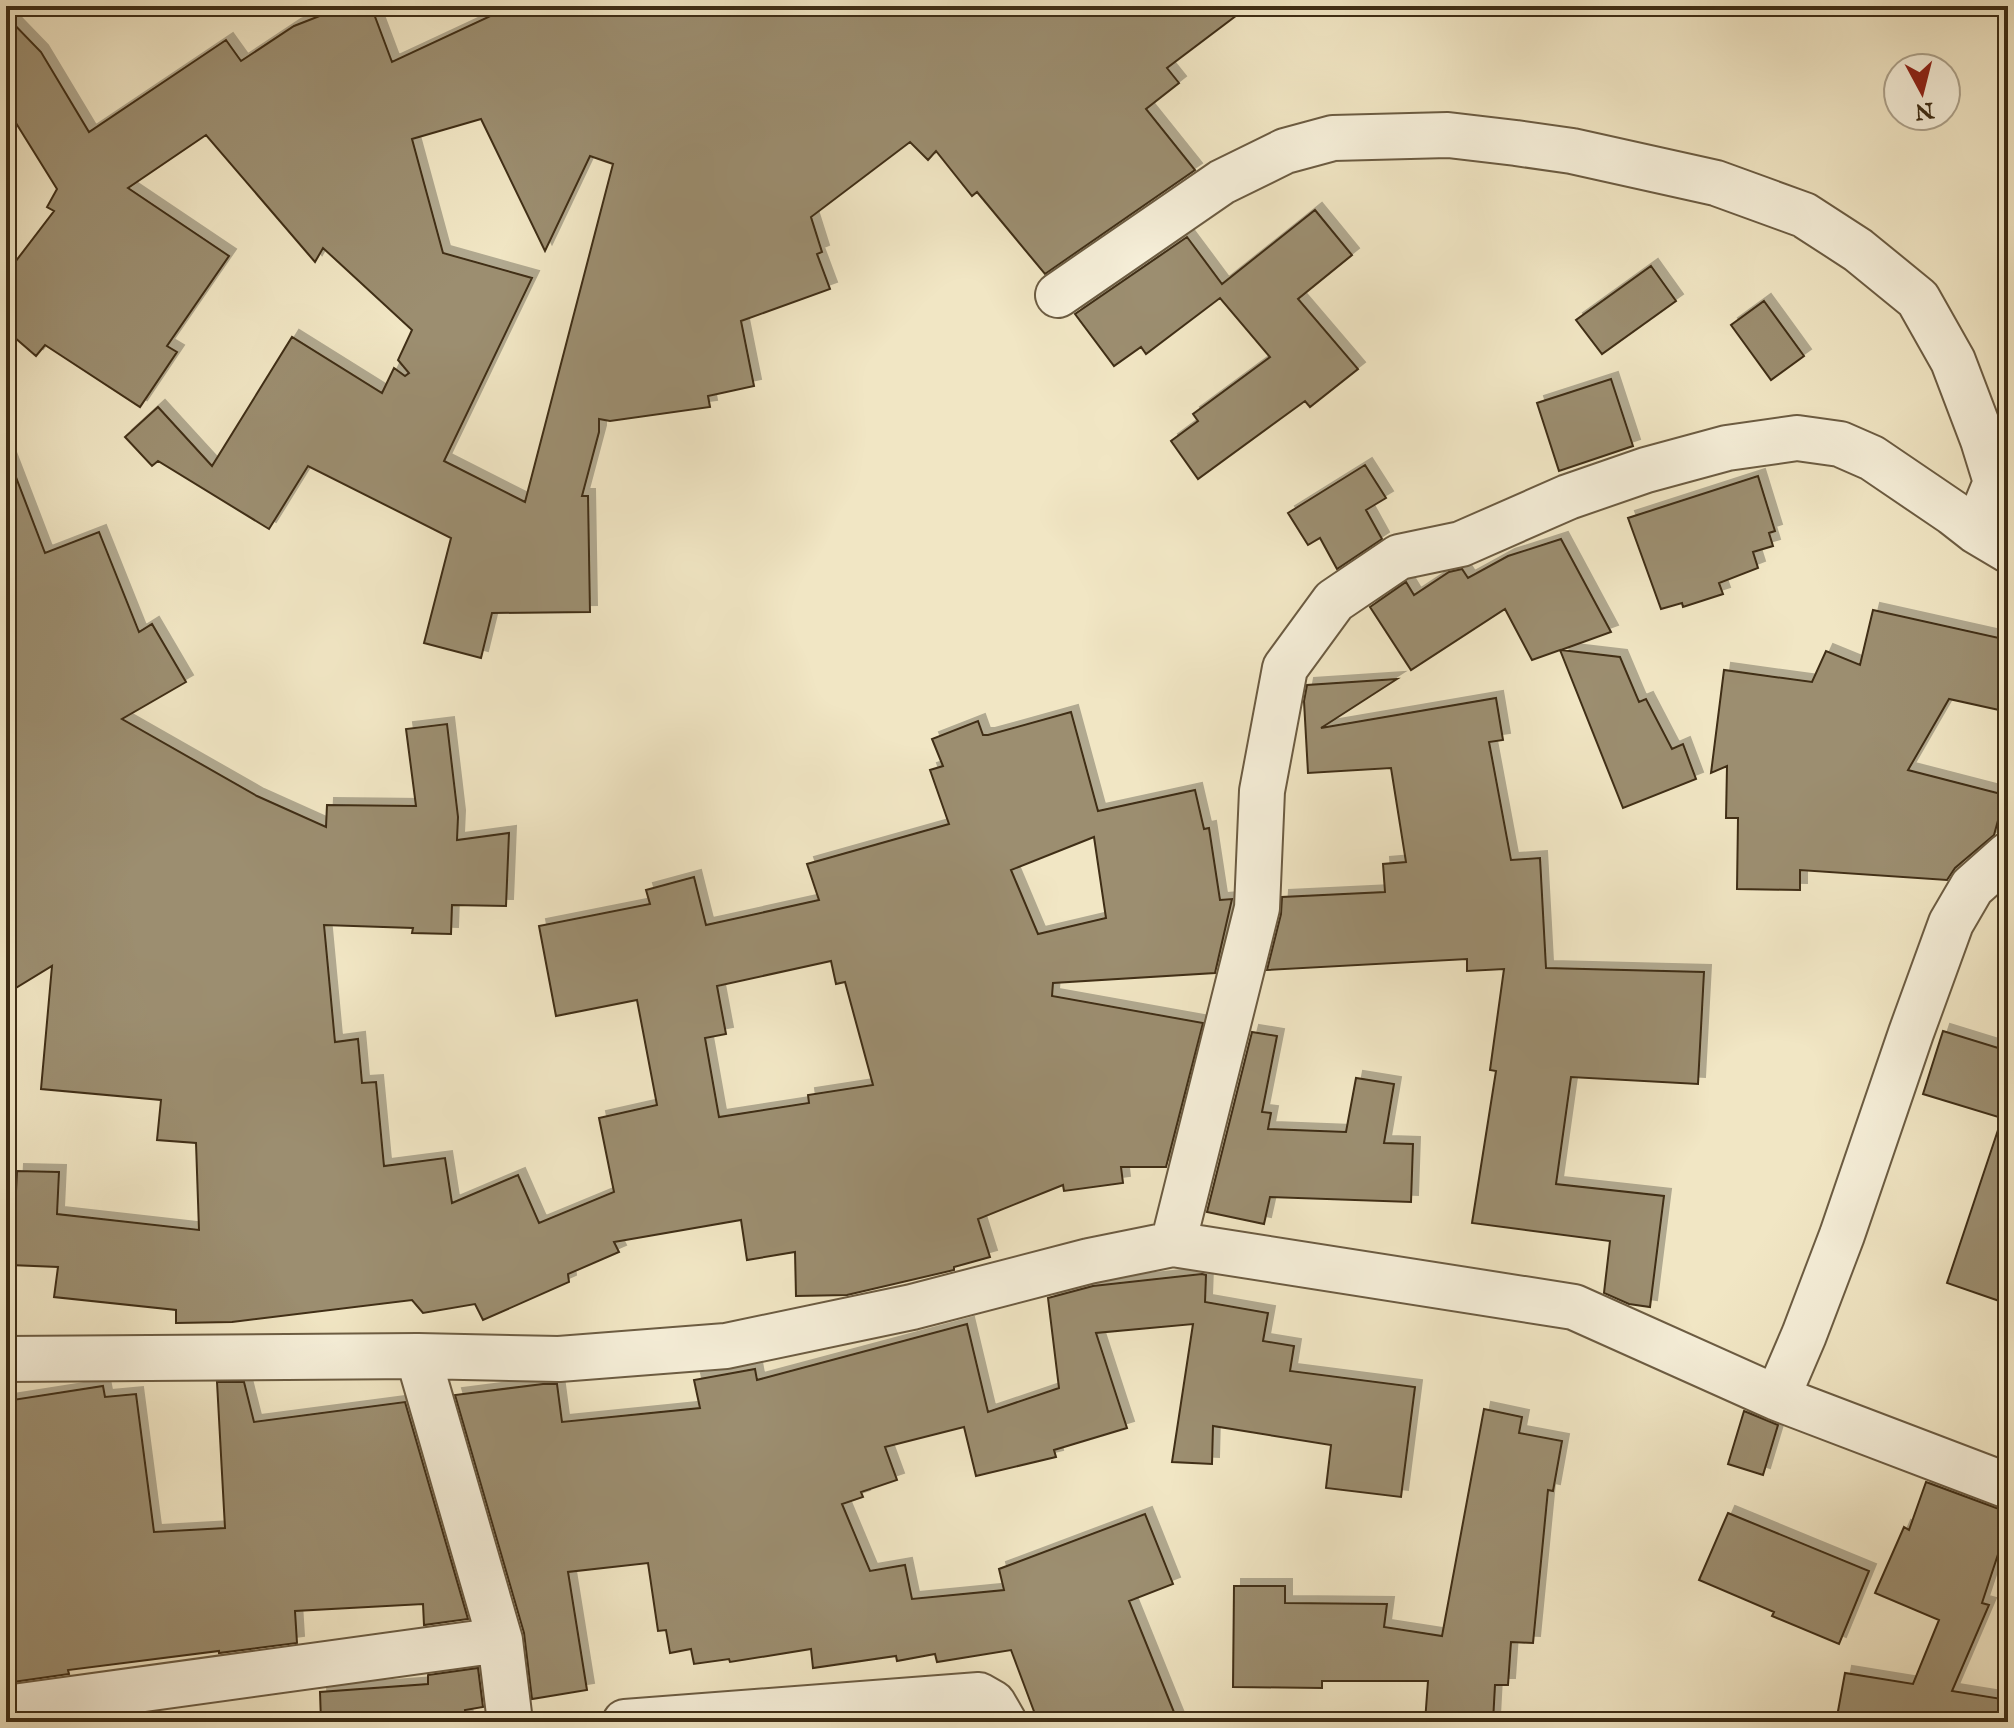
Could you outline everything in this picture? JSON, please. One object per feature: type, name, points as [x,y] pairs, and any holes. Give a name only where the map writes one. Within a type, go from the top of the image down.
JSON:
[{"type":"street","points":[[1058,295],[1222,182],[1285,151],[1333,138],[1448,135],[1572,151],[1716,183],[1804,215],[1858,250],[1918,299],[1953,361],[1996,482],[1992,541]]},
{"type":"street","points":[[1173,1244],[1257,908],[1262,791],[1285,668],[1334,601],[1399,557],[1461,544],[1568,497],[1646,470],[1727,448],[1797,438],[1840,444],[1872,458],[1992,541]]},
{"type":"street","points":[[1777,1398],[1842,1235],[1951,923],[1972,887],[2008,855]]},
{"type":"street","points":[[6,1359],[418,1356],[559,1359],[726,1346],[912,1307],[1089,1261],[1173,1244],[1574,1307],[1777,1398],[2008,1486]]},
{"type":"street","points":[[418,1356],[500,1640],[510,1722]]},
{"type":"street","points":[[6,1708],[500,1640]]},
{"type":"street","points":[[625,1722],[979,1695],[993,1703],[1004,1722]]},
{"type":"building","points":[[345,6],[371,6],[392,62],[512,6],[1249,6],[1167,68],[1179,83],[1146,109],[1195,170],[1045,274],[977,192],[972,196],[936,151],[928,160],[910,142],[811,217],[822,252],[817,254],[830,289],[741,321],[754,386],[708,396],[710,407],[610,421],[599,419],[599,432],[582,496],[588,496],[590,612],[492,613],[481,658],[424,643],[451,538],[308,466],[269,529],[158,461],[152,466],[125,437],[158,407],[212,466],[292,337],[382,393],[394,368],[405,376],[409,373],[398,360],[412,330],[323,248],[315,262],[206,135],[128,188],[229,256],[167,346],[177,352],[140,407],[45,345],[36,356],[6,330],[6,274],[54,211],[47,207],[57,189],[6,107],[6,16],[41,52],[89,132],[226,40],[241,61],[294,26]],"holes":[[[481,119],[545,251],[590,156],[613,164],[525,502],[444,461],[532,278],[443,253],[412,139]]]},
{"type":"building","points":[[1315,210],[1352,255],[1298,299],[1358,369],[1310,407],[1305,401],[1198,479],[1171,441],[1198,421],[1193,414],[1270,357],[1220,298],[1146,354],[1141,347],[1114,366],[1075,314],[1187,237],[1222,284]]},
{"type":"building","points":[[1651,266],[1676,301],[1602,354],[1576,320]]},
{"type":"building","points":[[1764,301],[1804,356],[1771,380],[1731,325]]},
{"type":"building","points":[[1611,379],[1633,446],[1559,471],[1537,403]]},
{"type":"building","points":[[6,459],[9,459],[45,553],[99,532],[139,632],[152,624],[186,682],[122,719],[257,796],[326,827],[327,805],[416,806],[406,729],[447,724],[458,817],[457,840],[509,833],[506,906],[452,905],[451,934],[412,933],[413,928],[324,925],[335,1042],[358,1039],[362,1083],[376,1082],[384,1166],[445,1158],[452,1203],[518,1175],[539,1223],[614,1192],[599,1118],[657,1105],[637,1000],[556,1016],[539,926],[650,904],[646,890],[694,877],[706,925],[819,900],[807,864],[949,824],[930,770],[943,766],[932,739],[978,721],[983,735],[988,735],[1071,712],[1098,811],[1195,790],[1204,829],[1209,828],[1220,900],[1232,899],[1215,973],[1053,983],[1052,996],[1203,1023],[1166,1167],[1121,1167],[1123,1183],[1064,1191],[1063,1185],[978,1219],[990,1257],[954,1267],[954,1270],[847,1295],[796,1296],[795,1252],[747,1260],[741,1220],[614,1242],[619,1252],[568,1274],[569,1282],[483,1320],[475,1304],[423,1313],[412,1300],[232,1322],[176,1323],[176,1310],[54,1297],[58,1267],[10,1265],[12,1191],[16,1191],[17,1171],[59,1172],[57,1214],[199,1230],[196,1143],[157,1140],[161,1100],[41,1089],[52,966],[6,994]],"holes":[[[1094,837],[1106,918],[1038,934],[1011,870]],[[831,961],[836,984],[845,982],[873,1085],[808,1095],[809,1103],[719,1117],[705,1038],[726,1034],[717,986]]]},
{"type":"building","points":[[1365,465],[1386,498],[1366,510],[1382,539],[1337,569],[1320,538],[1308,545],[1288,513]]},
{"type":"building","points":[[1758,476],[1775,531],[1769,533],[1773,546],[1753,552],[1758,568],[1719,583],[1723,594],[1683,607],[1682,603],[1661,609],[1628,518]]},
{"type":"building","points":[[1561,539],[1611,632],[1561,650],[1620,657],[1639,702],[1646,699],[1672,749],[1683,744],[1696,779],[1623,808],[1560,650],[1532,660],[1505,609],[1411,670],[1370,607],[1406,582],[1414,595],[1449,572],[1462,569],[1468,578],[1508,556]]},
{"type":"building","points":[[1873,610],[2008,640],[2008,712],[1949,699],[1908,770],[2005,795],[1994,835],[1955,868],[1947,880],[1800,870],[1800,890],[1737,889],[1738,818],[1726,818],[1727,766],[1711,773],[1724,670],[1812,682],[1826,651],[1860,665]]},
{"type":"building","points":[[1397,679],[1321,728],[1496,698],[1503,740],[1489,742],[1511,860],[1540,858],[1546,968],[1704,972],[1698,1084],[1571,1077],[1556,1184],[1664,1196],[1650,1307],[1629,1304],[1604,1293],[1610,1241],[1472,1223],[1496,1071],[1490,1070],[1504,969],[1467,971],[1467,959],[1267,970],[1281,914],[1282,897],[1385,892],[1383,864],[1406,862],[1391,768],[1308,773],[1304,701],[1307,685]]},
{"type":"building","points":[[1943,1031],[2008,1051],[2008,1120],[1923,1094]]},
{"type":"building","points":[[1252,1032],[1277,1036],[1262,1112],[1271,1113],[1268,1129],[1346,1132],[1356,1078],[1394,1084],[1384,1143],[1413,1144],[1411,1202],[1270,1197],[1264,1224],[1207,1212]]},
{"type":"building","points":[[2001,1121],[2008,1122],[2008,1304],[1947,1283]]},
{"type":"building","points":[[1206,1275],[1205,1302],[1268,1313],[1263,1341],[1294,1346],[1290,1371],[1415,1387],[1401,1497],[1326,1488],[1331,1445],[1213,1426],[1212,1464],[1172,1462],[1193,1324],[1096,1333],[1127,1428],[1054,1450],[1056,1457],[976,1476],[964,1427],[885,1447],[897,1480],[861,1492],[863,1497],[842,1504],[870,1571],[905,1565],[912,1599],[1004,1590],[999,1569],[1145,1514],[1173,1584],[1129,1601],[1178,1722],[1038,1722],[1011,1650],[937,1662],[935,1654],[897,1661],[896,1656],[813,1668],[811,1649],[730,1662],[729,1659],[694,1664],[691,1649],[670,1653],[666,1630],[658,1631],[648,1563],[568,1572],[587,1690],[532,1699],[524,1633],[455,1395],[557,1384],[562,1422],[700,1408],[694,1380],[755,1369],[757,1380],[967,1324],[988,1412],[1059,1388],[1048,1298],[1093,1286]]},
{"type":"building","points":[[217,1382],[244,1382],[254,1422],[405,1402],[468,1619],[424,1625],[423,1604],[295,1611],[297,1643],[68,1670],[69,1674],[6,1683],[6,1401],[103,1386],[105,1397],[136,1394],[154,1532],[225,1528]]},
{"type":"building","points":[[1484,1409],[1522,1417],[1519,1433],[1562,1441],[1553,1491],[1548,1490],[1533,1643],[1511,1642],[1508,1685],[1495,1685],[1493,1722],[1425,1722],[1428,1681],[1322,1681],[1322,1688],[1233,1687],[1234,1586],[1285,1586],[1285,1603],[1387,1604],[1384,1627],[1442,1636]]},
{"type":"building","points":[[1744,1411],[1778,1425],[1763,1475],[1728,1464]]},
{"type":"building","points":[[1926,1482],[2008,1510],[2008,1524],[1982,1603],[1989,1605],[1952,1691],[2008,1700],[2008,1722],[1836,1722],[1845,1673],[1913,1684],[1939,1620],[1875,1593],[1904,1527],[1909,1530]]},
{"type":"building","points":[[1728,1513],[1869,1571],[1839,1644],[1699,1580]]},
{"type":"building","points":[[478,1668],[483,1707],[465,1710],[466,1722],[321,1722],[320,1692],[428,1684],[428,1675]]}]
